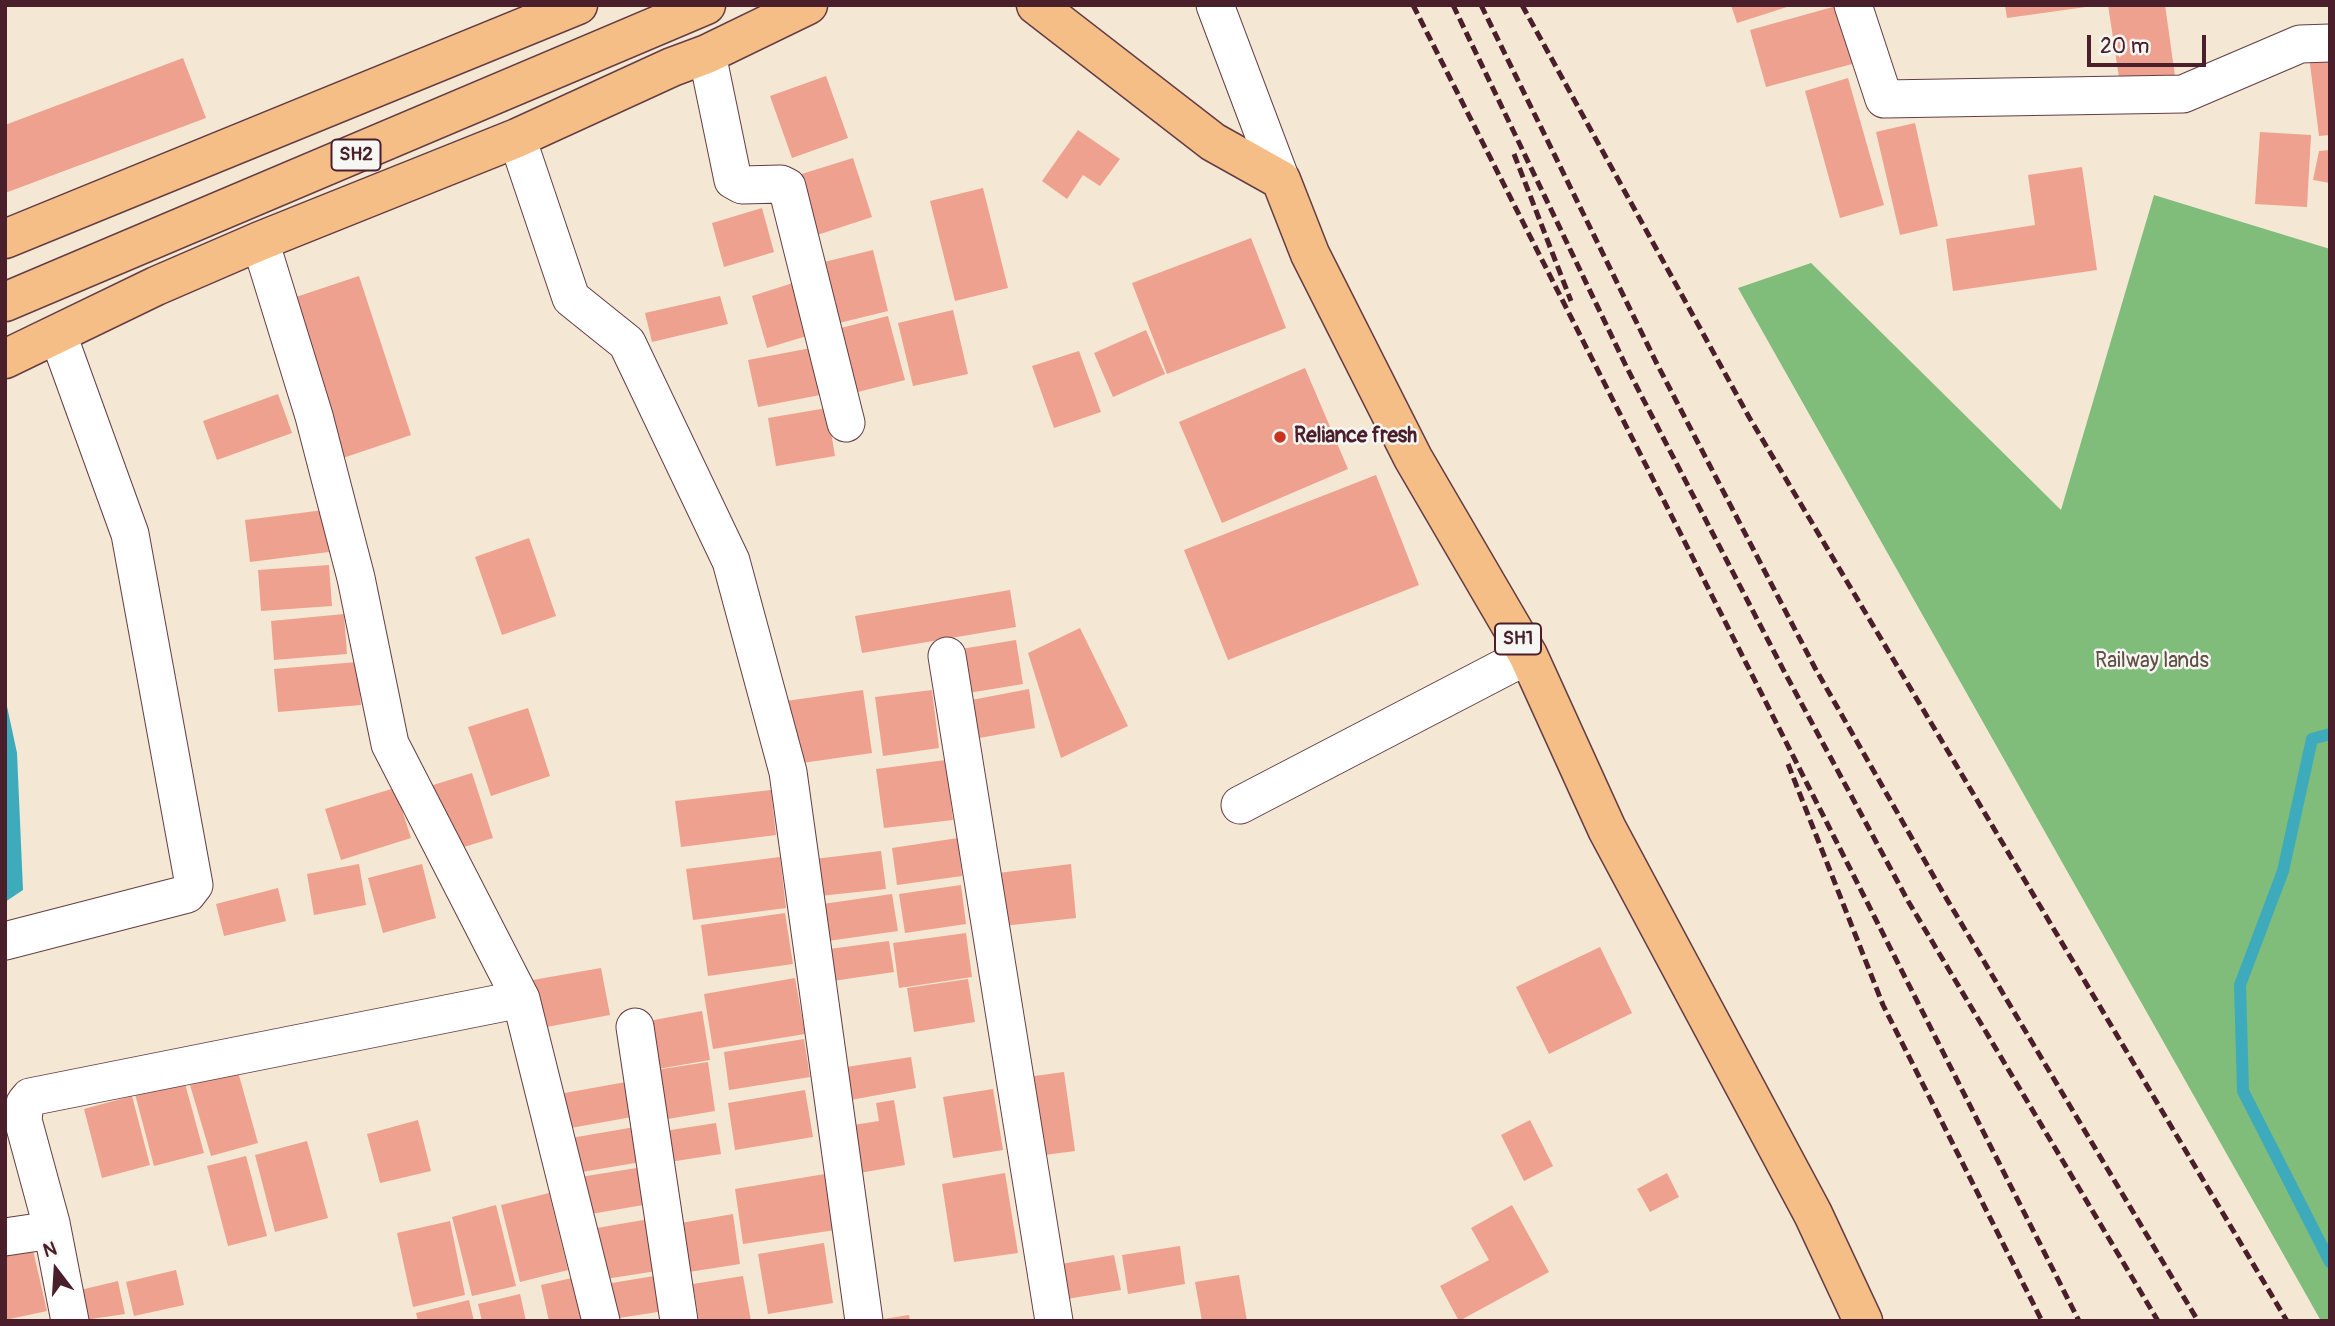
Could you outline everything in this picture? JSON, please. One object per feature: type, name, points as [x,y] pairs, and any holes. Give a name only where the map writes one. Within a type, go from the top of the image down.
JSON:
[{"type":"main road","points":[[5,239],[578,5]]},
{"type":"main road","name":"SH2","points":[[5,302],[706,5]]},
{"type":"main road","points":[[5,359],[156,286],[260,240],[517,138],[672,67],[707,54],[808,5]]},
{"type":"main road","points":[[1036,5],[1213,142],[1281,180]]},
{"type":"main road","name":"SH1","points":[[1281,180],[1310,254],[1413,458],[1528,655],[1607,829],[1740,1073],[1813,1214],[1863,1321]]},
{"type":"street","points":[[1215,5],[1281,180]]},
{"type":"street","points":[[1853,5],[1884,99],[2183,94],[2300,44],[2330,43]]},
{"type":"street","points":[[707,54],[733,180],[742,185],[781,184],[787,187],[846,423]]},
{"type":"street","points":[[517,138],[571,298],[627,343],[732,561],[788,772],[864,1321]]},
{"type":"street","points":[[260,240],[314,416],[356,578],[390,744],[522,999],[601,1321]]},
{"type":"street","points":[[5,941],[187,894],[194,885],[130,534],[58,335]]},
{"type":"street","points":[[1240,805],[1528,655]]},
{"type":"street","points":[[947,656],[1054,1321]]},
{"type":"street","points":[[70,1321],[52,1230],[23,1120],[25,1103],[30,1097],[522,999]]},
{"type":"street","points":[[635,1027],[679,1321]]},
{"type":"street","points":[[5,1237],[52,1230]]},
{"type":"green space","name":"Railway lands","points":[[2154,195],[2330,249],[2330,1321],[2321,1321],[1738,288],[1811,263],[2061,510]]},
{"type":"water","points":[[5,697],[17,753],[23,890],[5,902]]},
{"type":"building","points":[[1731,5],[1790,5],[1790,6],[1737,23]]},
{"type":"building","points":[[1840,5],[1856,63],[1766,87],[1750,30]]},
{"type":"building","points":[[2005,5],[2086,5],[2086,7],[2007,18]]},
{"type":"building","points":[[2108,5],[2165,5],[2175,76],[2120,84]]},
{"type":"building","points":[[2330,53],[2330,135],[2319,136],[2309,56]]},
{"type":"building","points":[[183,58],[206,118],[5,193],[5,125]]},
{"type":"building","points":[[826,76],[848,138],[792,158],[770,96]]},
{"type":"building","points":[[1848,78],[1884,205],[1840,218],[1805,91]]},
{"type":"building","points":[[1915,123],[1938,226],[1900,235],[1876,132]]},
{"type":"building","points":[[1078,130],[1120,159],[1100,186],[1083,175],[1067,199],[1042,181]]},
{"type":"building","points":[[2260,132],[2311,135],[2307,207],[2255,204]]},
{"type":"building","points":[[2330,150],[2330,183],[2313,180],[2319,151]]},
{"type":"building","points":[[853,158],[872,217],[811,237],[792,177]]},
{"type":"building","points":[[2082,167],[2097,270],[1953,291],[1946,239],[2035,225],[2028,175]]},
{"type":"building","points":[[983,188],[1008,288],[955,301],[930,201]]},
{"type":"building","points":[[762,208],[774,252],[724,267],[712,223]]},
{"type":"building","points":[[1251,238],[1286,328],[1167,374],[1132,283]]},
{"type":"building","points":[[873,250],[888,311],[831,325],[816,264]]},
{"type":"building","points":[[359,276],[411,435],[334,461],[281,302]]},
{"type":"building","points":[[793,283],[810,335],[767,348],[752,296]]},
{"type":"building","points":[[720,296],[728,324],[652,342],[645,313]]},
{"type":"building","points":[[953,310],[968,374],[913,386],[898,323]]},
{"type":"building","points":[[888,316],[905,380],[850,394],[833,330]]},
{"type":"building","points":[[1146,330],[1165,374],[1113,397],[1094,353]]},
{"type":"building","points":[[811,348],[820,395],[758,407],[748,360]]},
{"type":"building","points":[[1079,351],[1101,412],[1054,428],[1032,366]]},
{"type":"building","points":[[1305,368],[1348,469],[1222,523],[1179,422]]},
{"type":"building","points":[[278,394],[292,433],[217,460],[203,421]]},
{"type":"building","points":[[827,408],[835,456],[776,466],[768,418]]},
{"type":"building","points":[[1376,475],[1419,585],[1228,660],[1184,550]]},
{"type":"building","points":[[324,510],[329,552],[250,562],[245,520]]},
{"type":"building","points":[[529,538],[556,616],[502,635],[475,557]]},
{"type":"building","points":[[329,565],[332,606],[261,611],[258,570]]},
{"type":"building","points":[[1010,590],[1016,627],[862,653],[855,616]]},
{"type":"building","points":[[344,614],[347,654],[274,660],[271,621]]},
{"type":"building","points":[[1080,628],[1128,726],[1061,758],[1028,653]]},
{"type":"building","points":[[1016,640],[1023,684],[962,694],[955,650]]},
{"type":"building","points":[[357,662],[361,705],[278,712],[274,669]]},
{"type":"building","points":[[1029,689],[1035,728],[968,740],[961,702]]},
{"type":"building","points":[[863,690],[872,753],[795,764],[786,701]]},
{"type":"building","points":[[932,690],[939,748],[883,756],[875,697]]},
{"type":"building","points":[[528,708],[550,776],[491,796],[468,727]]},
{"type":"building","points":[[946,760],[953,820],[884,828],[876,769]]},
{"type":"building","points":[[472,773],[493,838],[451,851],[430,786]]},
{"type":"building","points":[[395,788],[411,838],[341,860],[325,809]]},
{"type":"building","points":[[771,790],[776,835],[681,847],[675,801]]},
{"type":"building","points":[[958,838],[962,876],[897,885],[892,848]]},
{"type":"building","points":[[881,851],[886,889],[810,897],[806,860]]},
{"type":"building","points":[[780,857],[786,908],[693,920],[686,869]]},
{"type":"building","points":[[359,864],[366,905],[314,915],[307,874]]},
{"type":"building","points":[[422,864],[436,918],[383,933],[368,878]]},
{"type":"building","points":[[1071,864],[1076,918],[1003,926],[998,873]]},
{"type":"building","points":[[961,885],[966,924],[905,933],[899,894]]},
{"type":"building","points":[[278,888],[286,921],[224,936],[216,904]]},
{"type":"building","points":[[892,894],[898,931],[821,942],[816,905]]},
{"type":"building","points":[[785,913],[793,964],[708,976],[701,925]]},
{"type":"building","points":[[966,933],[972,977],[899,988],[893,943]]},
{"type":"building","points":[[889,941],[894,972],[826,982],[822,950]]},
{"type":"building","points":[[1600,947],[1632,1013],[1549,1054],[1516,987]]},
{"type":"building","points":[[601,968],[610,1015],[536,1029],[527,981]]},
{"type":"building","points":[[795,978],[805,1034],[713,1049],[704,994]]},
{"type":"building","points":[[968,979],[975,1022],[914,1032],[907,988]]},
{"type":"building","points":[[702,1011],[710,1060],[646,1071],[638,1023]]},
{"type":"building","points":[[804,1039],[810,1077],[729,1090],[724,1052]]},
{"type":"building","points":[[911,1057],[916,1088],[845,1101],[840,1068]]},
{"type":"building","points":[[708,1062],[715,1111],[656,1121],[649,1071]]},
{"type":"building","points":[[238,1072],[258,1143],[211,1156],[190,1085]]},
{"type":"building","points":[[1064,1072],[1075,1151],[1037,1156],[1027,1077]]},
{"type":"building","points":[[184,1080],[204,1153],[154,1166],[135,1094]]},
{"type":"building","points":[[626,1082],[632,1117],[565,1129],[559,1094]]},
{"type":"building","points":[[993,1089],[1003,1150],[953,1158],[943,1097]]},
{"type":"building","points":[[805,1090],[813,1137],[735,1150],[728,1103]]},
{"type":"building","points":[[132,1096],[150,1165],[102,1178],[84,1109]]},
{"type":"building","points":[[894,1100],[905,1165],[854,1174],[847,1126],[879,1121],[876,1103]]},
{"type":"building","points":[[418,1120],[431,1171],[380,1183],[367,1134]]},
{"type":"building","points":[[1530,1120],[1553,1166],[1524,1181],[1501,1135]]},
{"type":"building","points":[[716,1123],[721,1154],[663,1163],[658,1132]]},
{"type":"building","points":[[635,1127],[641,1162],[576,1173],[571,1138]]},
{"type":"building","points":[[307,1141],[328,1218],[275,1232],[255,1155]]},
{"type":"building","points":[[246,1156],[267,1236],[228,1246],[207,1166]]},
{"type":"building","points":[[643,1167],[649,1204],[585,1215],[580,1177]]},
{"type":"building","points":[[1005,1173],[1018,1253],[954,1262],[942,1184]]},
{"type":"building","points":[[1667,1173],[1679,1197],[1650,1212],[1637,1189]]},
{"type":"building","points":[[825,1174],[835,1230],[743,1244],[735,1189]]},
{"type":"building","points":[[549,1193],[568,1270],[520,1282],[501,1205]]},
{"type":"building","points":[[496,1205],[516,1286],[472,1296],[452,1217]]},
{"type":"building","points":[[1512,1205],[1549,1272],[1459,1321],[1440,1286],[1489,1260],[1471,1228]]},
{"type":"building","points":[[733,1214],[740,1264],[689,1272],[681,1223]]},
{"type":"building","points":[[655,1218],[663,1270],[599,1280],[591,1229]]},
{"type":"building","points":[[450,1221],[465,1295],[413,1307],[397,1233]]},
{"type":"building","points":[[824,1243],[833,1303],[768,1314],[758,1254]]},
{"type":"building","points":[[32,1246],[47,1311],[5,1320],[5,1252]]},
{"type":"building","points":[[1180,1246],[1185,1284],[1128,1294],[1122,1255]]},
{"type":"building","points":[[1114,1255],[1121,1290],[1055,1301],[1049,1266]]},
{"type":"building","points":[[176,1270],[184,1305],[134,1316],[126,1282]]},
{"type":"building","points":[[666,1274],[671,1310],[612,1319],[606,1284]]},
{"type":"building","points":[[1239,1275],[1247,1321],[1202,1321],[1195,1282]]},
{"type":"building","points":[[743,1276],[751,1321],[699,1321],[693,1284]]},
{"type":"building","points":[[572,1278],[582,1321],[549,1321],[541,1285]]},
{"type":"building","points":[[118,1281],[125,1314],[78,1321],[72,1292]]},
{"type":"building","points":[[520,1294],[526,1321],[482,1321],[478,1304]]},
{"type":"building","points":[[469,1300],[474,1321],[418,1321],[416,1313]]},
{"type":"building","points":[[909,1315],[910,1321],[884,1319]]},
{"type":"waterway","points":[[2330,734],[2312,739],[2283,871],[2240,985],[2243,1091],[2330,1262]]},
{"type":"railway","points":[[1413,5],[2079,1321]]},
{"type":"railway","points":[[1453,5],[1626,366],[1785,673],[1908,901],[2158,1321]]},
{"type":"railway","points":[[1481,5],[1656,362],[1815,668],[1942,891],[2198,1321]]},
{"type":"railway","points":[[1522,5],[1749,417],[2287,1321]]},
{"type":"railway","points":[[1514,154],[1571,301]]},
{"type":"railway","points":[[1788,764],[1883,1005],[2042,1321]]},
{"type":"place","name":"Reliance fresh","points":[[1280,437]]}]
